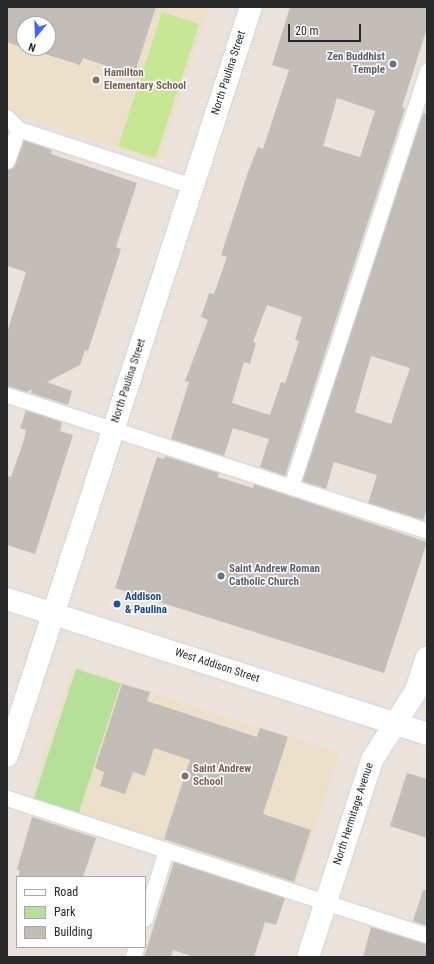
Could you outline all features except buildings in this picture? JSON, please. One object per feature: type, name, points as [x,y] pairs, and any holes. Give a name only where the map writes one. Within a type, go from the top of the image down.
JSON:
[{"type":"street","name":"North Paulina Street","points":[[7,756],[251,7]]},
{"type":"street","name":"West Addison Street","points":[[7,599],[427,734]]},
{"type":"street","name":"North Hermitage Avenue","points":[[308,957],[372,760],[416,691],[427,658]]},
{"type":"lane","points":[[291,487],[427,71]]},
{"type":"lane","points":[[7,117],[18,129],[49,133],[192,186]]},
{"type":"lane","points":[[7,161],[18,129]]},
{"type":"lane","points":[[7,395],[427,531]]},
{"type":"lane","points":[[7,798],[427,935]]},
{"type":"lane","points":[[146,915],[166,850]]},
{"type":"shaded area","name":"Hamilton Elementary School","points":[[7,7],[209,7],[158,162],[7,112]]},
{"type":"shaded area","name":"Saint Andrew School","points":[[73,666],[339,753],[295,888],[29,801]]},
{"type":"green space","points":[[162,12],[199,24],[156,158],[118,146]]},
{"type":"green space","points":[[76,669],[121,684],[79,813],[34,798]]},
{"type":"place","name":"Zen Buddhist Temple","points":[[393,64]]},
{"type":"place","name":"Hamilton Elementary School","points":[[96,80]]},
{"type":"place","name":"Saint Andrew Roman Catholic Church","points":[[221,576]]},
{"type":"place","name":"Addison & Paulina","points":[[117,604]]},
{"type":"place","name":"Saint Andrew School","points":[[185,776]]}]
